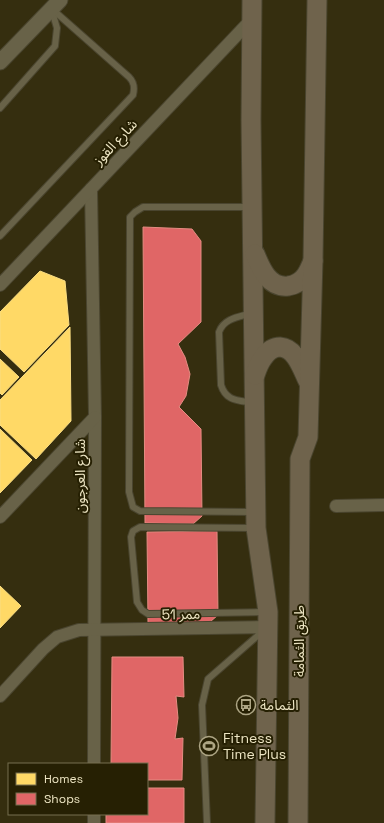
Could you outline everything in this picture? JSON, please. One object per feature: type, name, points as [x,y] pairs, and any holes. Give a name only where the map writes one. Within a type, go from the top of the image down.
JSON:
[{"type":"main road","points":[[252,0],[252,207],[256,520],[268,620],[265,823]]},
{"type":"main road","name":"طريق الثمامة","points":[[298,823],[300,459],[308,437],[314,260],[317,0]]},
{"type":"main road","points":[[253,251],[260,267],[269,280],[285,286],[293,285],[299,282],[306,275],[314,260]]},
{"type":"main road","points":[[254,377],[263,358],[270,350],[276,347],[285,347],[296,356],[309,382]]},
{"type":"street","points":[[0,62],[56,5]]},
{"type":"street","name":"شارع القوز","points":[[0,285],[252,19]]},
{"type":"street","name":"شارع العرجون","points":[[91,189],[95,417],[94,763]]},
{"type":"street","points":[[0,517],[95,417]]},
{"type":"street","points":[[336,506],[384,505]]},
{"type":"street","name":"ممر 51","points":[[0,696],[43,649],[57,637],[79,630],[268,620]]},
{"type":"lane","points":[[0,108],[55,46],[57,28],[56,5]]},
{"type":"lane","points":[[0,236],[133,94],[134,90],[132,81],[129,77],[56,5]]},
{"type":"lane","points":[[252,207],[142,208],[130,217],[129,492],[133,507],[140,511],[256,520]]},
{"type":"lane","points":[[253,312],[228,321],[222,326],[219,332],[221,385],[224,393],[230,398],[254,403]]},
{"type":"lane","points":[[256,520],[140,527],[133,531],[131,537],[137,602],[142,610],[148,614],[268,620]]},
{"type":"lane","points":[[207,823],[202,705],[208,679],[268,620]]},
{"type":"building: Homes","points":[[40,271],[65,281],[69,325],[24,372],[0,349],[0,312]]},
{"type":"building: Homes","points":[[70,327],[71,421],[36,459],[0,425],[0,400]]},
{"type":"building: Homes","points":[[0,359],[19,377],[2,395],[0,393]]},
{"type":"building: Homes","points":[[0,429],[32,460],[0,493]]},
{"type":"building: Homes","points":[[0,586],[21,606],[0,628]]},
{"type":"building: Shops","points":[[143,227],[192,229],[201,241],[201,322],[178,344],[185,357],[190,374],[186,396],[179,407],[201,429],[202,516],[193,524],[145,523]]},
{"type":"building: Shops","points":[[217,531],[218,615],[210,622],[148,623],[147,532]]},
{"type":"building: Shops","points":[[112,657],[183,657],[184,697],[176,696],[178,718],[175,739],[183,738],[182,780],[148,780],[148,763],[111,763]]},
{"type":"building: Shops","points":[[148,788],[184,788],[184,823],[106,823],[106,815],[148,815]]},
{"type":"place","name":"الثمامة","points":[[246,705]]},
{"type":"place","name":"Fitness Time Plus","points":[[209,746]]}]
